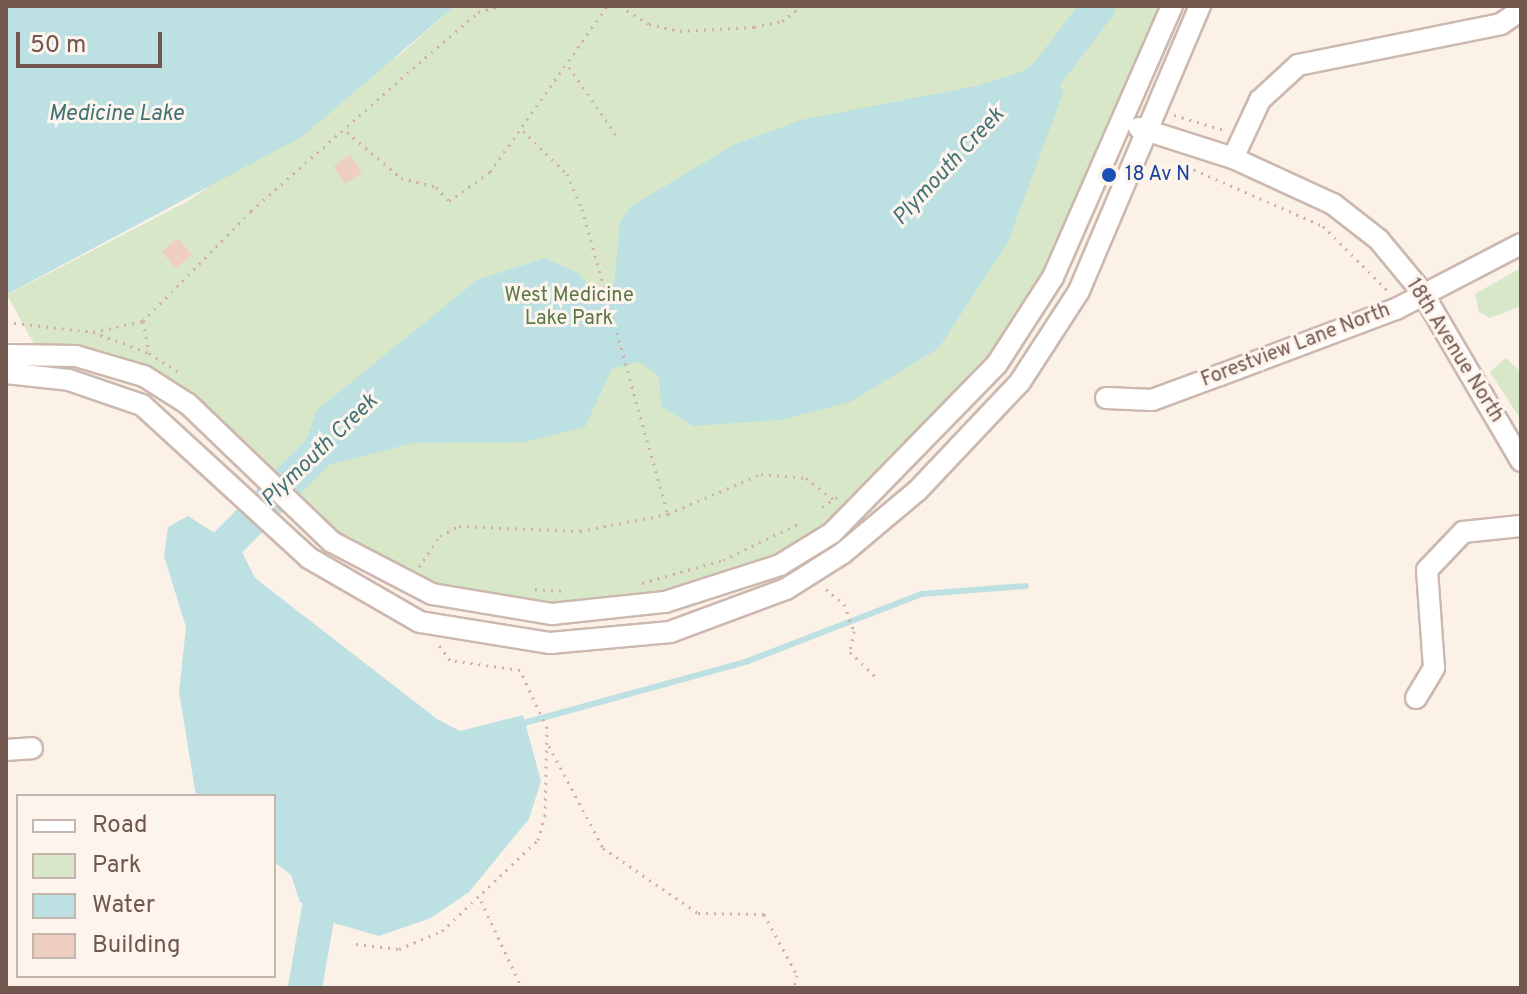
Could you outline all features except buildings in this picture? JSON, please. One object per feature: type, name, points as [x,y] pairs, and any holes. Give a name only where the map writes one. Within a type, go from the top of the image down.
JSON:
[{"type":"street","points":[[6,355],[76,356],[144,376],[188,404],[250,469],[332,542],[432,594],[552,614],[665,602],[780,565],[832,533],[888,482],[997,364],[1053,277],[1124,123],[1172,6]]},
{"type":"street","points":[[6,373],[69,380],[142,405],[233,485],[309,558],[435,627],[550,643],[612,641],[670,632],[810,574],[917,491],[1020,382],[1079,291],[1152,132],[1200,6]]},
{"type":"street","points":[[1233,158],[1260,100],[1298,65],[1501,24],[1521,10]]},
{"type":"street","name":"18th Avenue North","points":[[1124,123],[1233,158],[1333,204],[1379,240],[1422,292],[1521,461]]},
{"type":"street","name":"Forestview Lane North","points":[[1106,398],[1152,400],[1396,309],[1422,292],[1521,244]]},
{"type":"street","points":[[1416,698],[1434,668],[1427,570],[1463,532],[1521,526]]},
{"type":"street","points":[[6,750],[32,748]]},
{"type":"path","points":[[93,332],[143,321],[251,211],[346,132],[478,12],[499,6]]},
{"type":"path","points":[[346,132],[401,178],[436,187],[449,201],[490,172],[569,67],[607,6]]},
{"type":"path","points":[[620,6],[649,24],[680,31],[754,27],[782,21],[802,6]]},
{"type":"path","points":[[569,67],[616,135]]},
{"type":"path","points":[[1173,115],[1219,130],[1233,126]]},
{"type":"path","points":[[523,131],[567,174],[605,283],[668,514]]},
{"type":"path","points":[[1172,161],[1323,226],[1375,273],[1396,309]]},
{"type":"path","points":[[143,321],[149,353]]},
{"type":"path","points":[[6,322],[93,332],[149,353],[183,378]]},
{"type":"path","points":[[417,570],[440,536],[459,526],[580,531],[668,514],[761,474],[786,472],[833,499]]},
{"type":"path","points":[[822,507],[844,492]]},
{"type":"path","points":[[631,585],[723,560],[802,522]]},
{"type":"path","points":[[810,574],[847,612],[852,628],[850,652],[875,676]]},
{"type":"path","points":[[523,588],[583,590]]},
{"type":"path","points":[[356,944],[399,949],[442,931],[480,899],[538,840],[549,746],[547,728],[520,670],[450,660],[438,650],[435,627]]},
{"type":"path","points":[[549,746],[603,848],[698,913],[764,914],[797,975],[794,988]]},
{"type":"path","points":[[480,899],[522,988]]},
{"type":"green space","name":"West Medicine Lake Park","points":[[455,6],[1172,6],[1124,123],[997,364],[832,533],[665,602],[552,614],[444,598],[332,542],[144,376],[39,353],[7,295],[188,201],[402,53]]},
{"type":"green space","points":[[1521,268],[1521,306],[1490,318],[1479,312],[1475,294]]},
{"type":"green space","points":[[1506,358],[1521,372],[1521,420],[1490,372]]},
{"type":"water","name":"Medicine Lake","points":[[6,6],[455,6],[303,136],[6,295]]},
{"type":"water","points":[[1033,68],[1064,90],[1008,242],[939,348],[850,402],[780,420],[693,426],[661,406],[659,376],[639,362],[612,369],[585,427],[525,442],[413,443],[321,467],[302,451],[317,410],[477,280],[545,258],[580,274],[592,293],[614,285],[620,222],[630,207],[735,144],[801,120],[976,86]]},
{"type":"water","points":[[188,516],[241,550],[255,578],[437,719],[460,731],[523,715],[541,781],[529,819],[469,892],[431,918],[379,936],[334,923],[300,902],[291,875],[276,864],[276,794],[196,794],[179,692],[186,627],[164,556],[168,527]]},
{"type":"waterway","name":"Plymouth Creek","points":[[1008,105],[1047,74],[1099,6]]},
{"type":"waterway","name":"Plymouth Creek","points":[[208,576],[205,566],[343,426]]},
{"type":"waterway","points":[[520,724],[748,661],[922,594],[1026,586]]},
{"type":"waterway","name":"Plymouth Creek","points":[[305,988],[326,867]]},
{"type":"place","name":"18 Av N","points":[[1109,175]]}]
